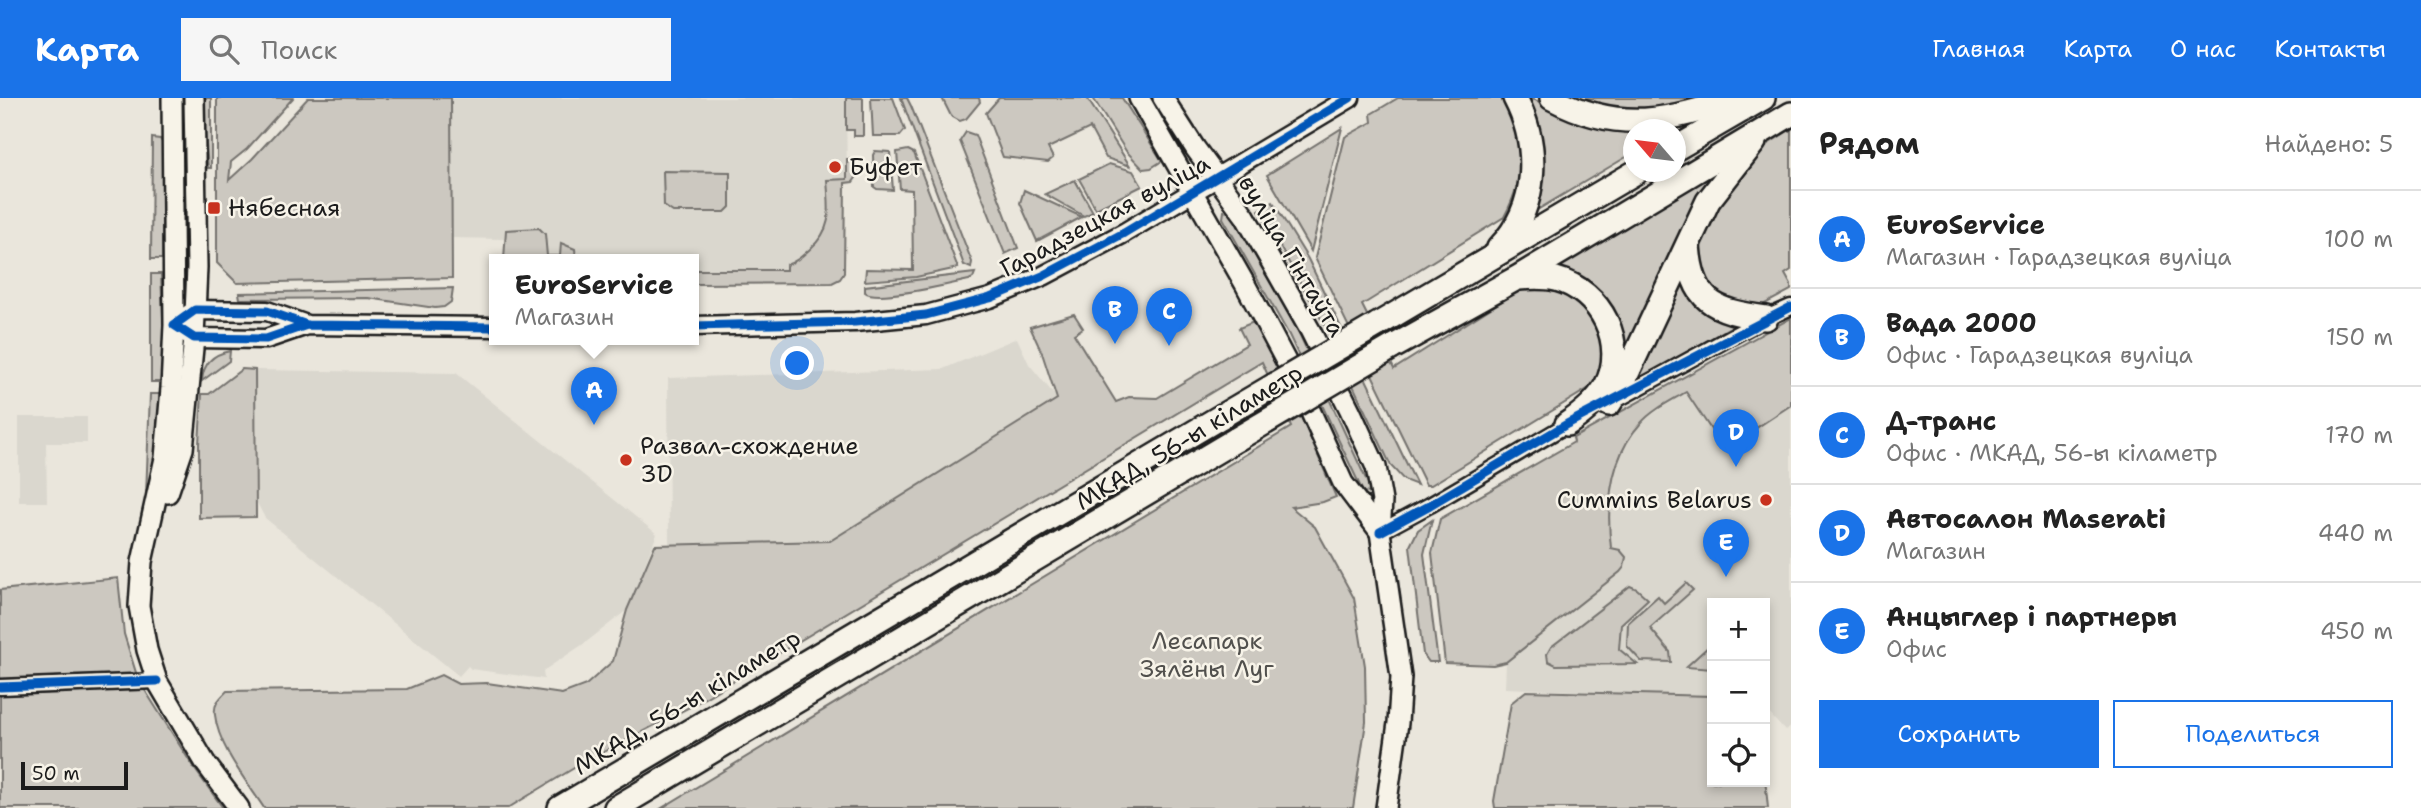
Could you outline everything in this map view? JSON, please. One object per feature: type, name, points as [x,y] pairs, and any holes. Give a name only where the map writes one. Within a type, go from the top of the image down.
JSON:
[{"type":"highway","points":[[1490,257],[1512,230],[1525,204],[1532,179],[1531,138],[1516,98]]},
{"type":"highway","points":[[1552,98],[1615,121],[1640,122],[1690,114],[1738,98]]},
{"type":"highway","points":[[1686,143],[1763,98]]},
{"type":"highway","name":"МКАД, 56-ы кіламетр","points":[[616,808],[1791,114]]},
{"type":"highway","points":[[1609,404],[1623,382],[1708,201],[1768,127]]},
{"type":"highway","name":"МКАД, 56-ы кіламетр","points":[[560,808],[1623,180]]},
{"type":"highway","points":[[1688,244],[1690,268],[1699,289],[1710,303],[1726,311],[1766,318]]},
{"type":"highway","points":[[1517,278],[1541,276],[1575,287],[1599,307],[1611,334],[1615,350],[1605,387],[1591,405],[1567,424]]},
{"type":"main road","points":[[172,98],[174,325],[165,458],[140,577],[139,606],[147,650],[158,681],[206,764],[239,808]]},
{"type":"main road","points":[[146,545],[183,449],[195,310],[197,168],[194,98]]},
{"type":"main road","points":[[1139,98],[1194,192],[1299,386],[1343,483],[1380,532]]},
{"type":"main road","name":"вуліца Гінтаўта","points":[[1163,98],[1245,216],[1310,330],[1376,467],[1382,501],[1380,532],[1401,677],[1398,723],[1386,808]]},
{"type":"street","name":"Гарадзецкая вуліца","points":[[699,326],[855,322],[926,315],[977,302],[1043,276],[1124,233],[1350,98]]},
{"type":"street","points":[[1380,532],[1567,424],[1791,307]]},
{"type":"street","points":[[307,325],[266,339],[194,338],[174,325],[195,310],[267,311],[307,325],[489,327]]},
{"type":"street","points":[[0,687],[158,681]]},
{"type":"shaded area","points":[[445,98],[846,98],[847,180],[834,180],[835,261],[822,276],[699,275],[699,254],[506,254],[506,239],[449,238]]},
{"type":"shaded area","points":[[1017,338],[1029,364],[1057,398],[830,541],[669,545],[668,378],[943,369]]},
{"type":"shaded area","points":[[255,370],[456,373],[657,534],[627,610],[543,671],[544,679],[471,669],[468,666],[459,676],[265,518],[257,503]]},
{"type":"shaded area","points":[[1686,392],[1716,437],[1734,448],[1727,439],[1791,398],[1791,727],[1785,731],[1770,714],[1770,598],[1707,598],[1707,697],[1505,688],[1506,662],[1620,550],[1611,548],[1609,511],[1614,473],[1621,454],[1642,421]]},
{"type":"shaded area","points":[[19,417],[87,417],[87,443],[46,443],[47,502],[19,502]]},
{"type":"green space","points":[[181,98],[186,98],[186,260],[184,260]]},
{"type":"green space","points":[[202,98],[211,98],[211,168],[208,168]]},
{"type":"green space","points":[[217,98],[293,98],[247,149],[231,162],[229,180],[308,98],[451,98],[452,278],[237,283],[217,263]]},
{"type":"green space","points":[[846,98],[863,98],[863,136],[854,136],[854,130],[846,130]]},
{"type":"green space","points":[[871,98],[893,98],[905,130],[900,136],[873,136]]},
{"type":"green space","points":[[901,98],[907,98],[911,106],[972,262],[971,268],[964,265]]},
{"type":"green space","points":[[942,98],[979,98],[980,102],[966,119],[960,121],[951,116]]},
{"type":"green space","points":[[999,98],[1087,98],[1130,166],[1106,158],[1090,128],[1048,148],[1053,158],[1048,162],[1003,157],[986,113]]},
{"type":"green space","points":[[1093,98],[1122,98],[1162,161],[1151,168],[1143,169],[1126,151]]},
{"type":"green space","points":[[1398,98],[1506,98],[1520,134],[1523,157],[1519,179],[1504,217],[1362,305],[1394,369],[1529,284],[1571,294],[1599,324],[1604,351],[1594,385],[1431,485],[1426,485],[1315,258],[1345,137],[1372,122],[1371,114]]},
{"type":"green space","points":[[1524,98],[1538,101],[1577,120],[1623,130],[1623,159],[1527,216]]},
{"type":"green space","points":[[1569,98],[1708,98],[1650,113],[1615,112]]},
{"type":"green space","points":[[1342,128],[1311,251],[1267,175]]},
{"type":"green space","points":[[1791,129],[1791,270],[1785,274],[1791,290],[1761,306],[1751,307],[1725,301],[1705,283],[1696,243],[1698,233],[1757,151]]},
{"type":"green space","points":[[966,132],[975,135],[1018,248],[1005,254],[960,141]]},
{"type":"green space","points":[[152,138],[160,139],[163,144],[162,259],[151,259]]},
{"type":"green space","points":[[908,150],[914,153],[958,268],[916,277],[865,281],[866,269],[913,270],[912,190],[900,189],[897,152]]},
{"type":"green space","points":[[875,151],[890,152],[893,190],[874,187]]},
{"type":"green space","points":[[847,159],[854,159],[858,162],[858,175],[853,182],[845,183],[844,273],[840,279],[832,283],[699,284],[699,270],[786,270],[786,265],[804,254],[823,233],[828,218],[827,180],[847,179]]},
{"type":"green space","points":[[1729,160],[1625,360],[1616,317],[1605,298],[1588,283],[1568,273],[1547,268]]},
{"type":"green space","points":[[1109,164],[1133,171],[1142,186],[1096,209],[1079,179]]},
{"type":"green space","points":[[663,171],[730,172],[730,207],[725,212],[673,212],[664,206]]},
{"type":"green space","points":[[1075,180],[1093,212],[1084,216],[1045,194]]},
{"type":"green space","points":[[1024,190],[1082,217],[1037,241],[1020,203]]},
{"type":"green space","points":[[1273,202],[1308,259],[1417,485],[1404,480],[1391,466],[1325,326],[1259,210]]},
{"type":"green space","points":[[1224,211],[1231,213],[1298,331],[1371,490],[1370,493],[1363,492],[1289,335],[1223,218]]},
{"type":"green space","points":[[539,228],[545,234],[547,254],[504,254],[506,230]]},
{"type":"green space","points":[[561,243],[575,249],[576,254],[560,254]]},
{"type":"green space","points":[[975,273],[969,280],[914,291],[884,295],[865,292],[865,286]]},
{"type":"green space","points":[[1680,273],[1732,323],[1732,326],[1628,386]]},
{"type":"green space","points":[[151,274],[161,274],[166,382],[151,382]]},
{"type":"green space","points":[[453,288],[451,302],[444,307],[435,308],[368,298],[240,299],[239,293]]},
{"type":"green space","name":"Лесапарк Зялёны Луг","points":[[1074,314],[1083,328],[1074,334],[1116,402],[1129,397],[1157,398],[1247,344],[1239,328],[1256,321],[1273,352],[1336,497],[1291,507],[1315,527],[1354,598],[1365,666],[1366,722],[1353,808],[662,808],[1291,427],[1262,362],[690,707],[584,762],[508,808],[264,808],[227,751],[217,727],[215,708],[227,691],[407,689],[441,675],[458,684],[487,683],[562,694],[586,685],[613,661],[627,610],[655,545],[830,541],[1057,399],[1042,353],[1030,327]]},
{"type":"green space","points":[[1791,318],[1791,405],[1732,444],[1716,437],[1686,392],[1651,414],[1631,436],[1612,482],[1609,515],[1611,548],[1620,550],[1626,557],[1620,572],[1506,662],[1493,665],[1445,663],[1432,553],[1440,519],[1574,442],[1573,438]]},
{"type":"green space","points":[[230,351],[229,361],[202,381],[204,370],[210,361]]},
{"type":"green space","points":[[242,369],[255,370],[256,517],[199,518],[202,394],[209,394]]},
{"type":"green space","points":[[150,394],[167,394],[157,469],[148,496],[146,495]]},
{"type":"green space","points":[[1432,520],[1424,554],[1438,662],[1429,662],[1423,654],[1410,546],[1418,530]]},
{"type":"green space","points":[[118,578],[124,634],[138,679],[194,768],[223,808],[0,808],[0,590]]},
{"type":"green space","points":[[1686,583],[1693,590],[1650,628],[1670,652],[1671,662],[1641,661],[1627,646],[1628,623],[1658,596],[1664,603]]},
{"type":"green space","points":[[1630,586],[1648,599],[1621,624],[1619,649],[1637,664],[1556,665],[1548,661],[1547,654],[1551,647]]},
{"type":"green space","points":[[1707,648],[1707,669],[1686,667]]},
{"type":"green space","points":[[1526,691],[1707,696],[1707,787],[1766,787],[1768,808],[1495,808],[1511,703]]},
{"type":"cycle path","points":[[699,326],[855,322],[926,315],[990,298],[1043,276],[1124,233],[1350,98]]},
{"type":"cycle path","points":[[1380,532],[1567,424],[1791,307]]},
{"type":"cycle path","points":[[195,310],[267,311],[307,325],[266,339],[194,338],[174,325],[195,310]]},
{"type":"cycle path","points":[[307,325],[489,327]]},
{"type":"cycle path","points":[[0,687],[157,681]]},
{"type":"place","name":"Буфет","points":[[835,167]]},
{"type":"place","name":"Нябесная","points":[[214,208]]},
{"type":"place","name":"Вада 2000","points":[[1115,344]]},
{"type":"place","name":"Д-транс","points":[[1169,346]]},
{"type":"place","name":"EuroService","points":[[594,425]]},
{"type":"place","name":"Развал-схождение 3D","points":[[626,460]]},
{"type":"place","name":"Автосалон Maserati","points":[[1736,467]]},
{"type":"place","name":"Cummins Belarus","points":[[1766,500]]},
{"type":"place","name":"Анцыглер і партнеры","points":[[1726,577]]}]
